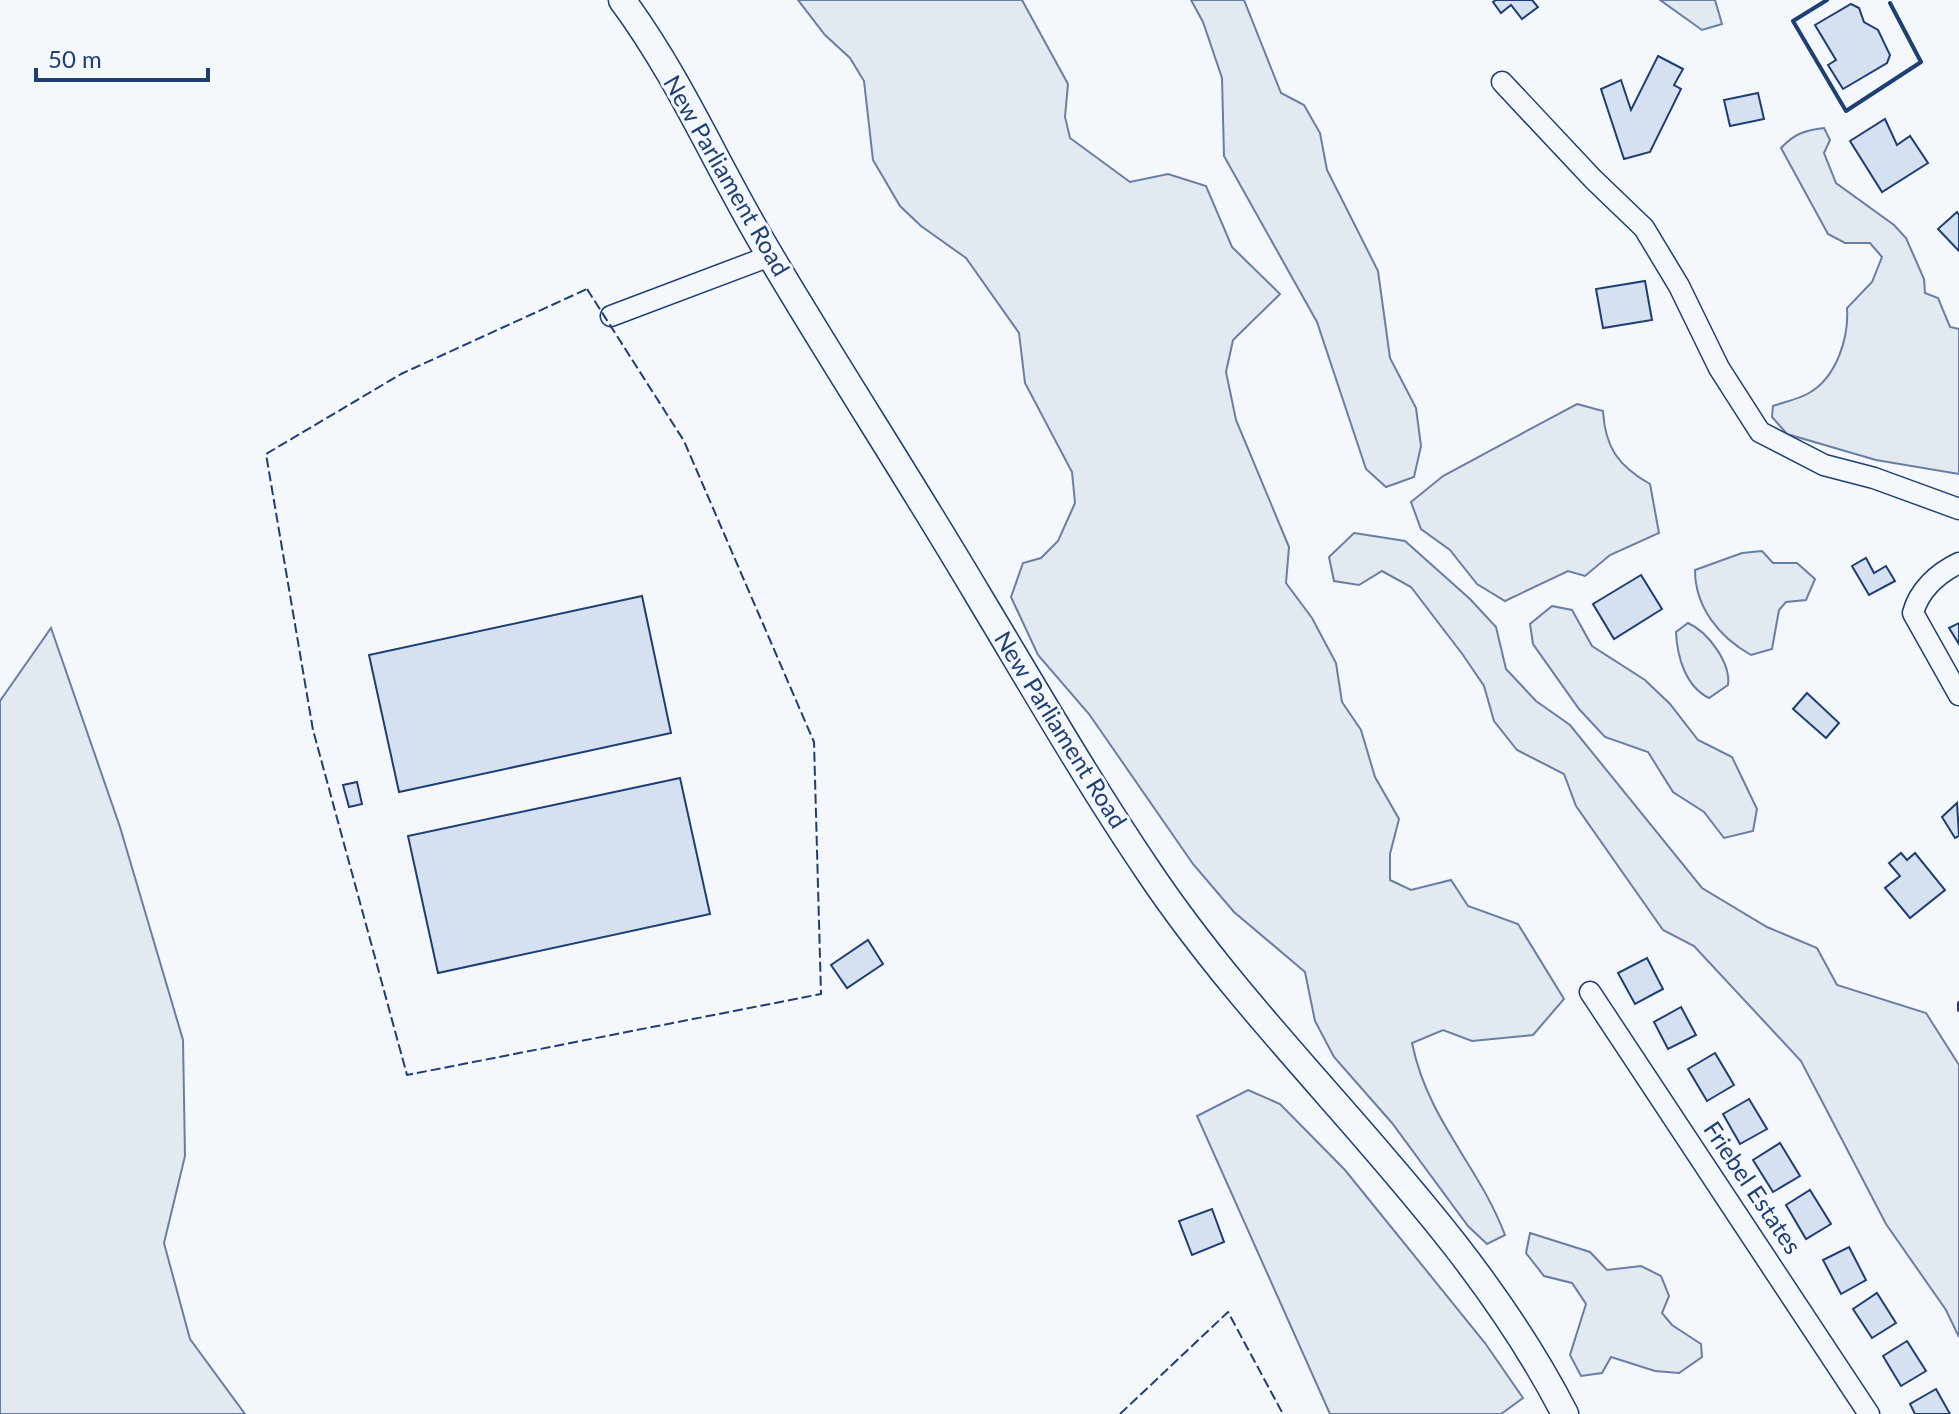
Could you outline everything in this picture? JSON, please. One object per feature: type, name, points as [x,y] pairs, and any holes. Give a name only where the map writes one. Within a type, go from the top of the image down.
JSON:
[{"type":"street","name":"New Parliament Road","points":[[622,0],[695,118],[770,256],[1065,742],[1152,876],[1222,972],[1472,1265],[1535,1355],[1565,1414]]},
{"type":"street","points":[[1502,82],[1644,228],[1679,286],[1719,368],[1760,432],[1824,465],[1874,478],[1959,509]]},
{"type":"street","points":[[611,316],[770,256]]},
{"type":"street","points":[[1959,563],[1942,571],[1924,590],[1913,613],[1959,695]]},
{"type":"street","name":"Friebel Estates","points":[[1590,992],[1869,1414]]},
{"type":"shaded area","points":[[798,0],[1022,0],[1068,84],[1065,117],[1070,138],[1130,182],[1168,174],[1206,186],[1232,247],[1280,294],[1233,340],[1226,372],[1236,420],[1289,547],[1286,583],[1312,618],[1336,663],[1342,702],[1361,730],[1375,777],[1399,819],[1390,854],[1390,880],[1411,890],[1451,880],[1468,906],[1518,924],[1564,999],[1533,1035],[1472,1041],[1443,1030],[1412,1043],[1429,1096],[1481,1186],[1505,1235],[1487,1244],[1468,1226],[1392,1123],[1334,1057],[1315,1021],[1305,972],[1234,912],[1193,864],[1089,714],[1038,655],[1011,597],[1023,563],[1041,558],[1058,541],[1075,503],[1072,472],[1025,383],[1019,333],[966,258],[921,226],[900,206],[873,160],[864,81],[850,58],[825,35]]},
{"type":"shaded area","points":[[1191,0],[1244,0],[1281,93],[1304,105],[1320,133],[1327,170],[1378,271],[1390,358],[1416,408],[1421,446],[1414,477],[1386,487],[1366,469],[1317,322],[1224,156],[1222,78],[1203,22]]},
{"type":"shaded area","points":[[1660,0],[1715,0],[1722,24],[1702,30]]},
{"type":"shaded area","points":[[1824,128],[1830,140],[1824,153],[1836,183],[1894,225],[1906,238],[1924,279],[1925,293],[1938,298],[1950,327],[1959,329],[1959,474],[1876,460],[1787,434],[1772,417],[1773,406],[1809,393],[1834,367],[1846,331],[1847,308],[1872,282],[1882,257],[1870,243],[1845,243],[1828,234],[1781,148],[1800,134]]},
{"type":"shaded area","points":[[1577,404],[1603,411],[1607,435],[1615,454],[1629,470],[1650,484],[1659,533],[1610,555],[1585,576],[1568,571],[1505,601],[1477,584],[1450,550],[1421,529],[1411,502],[1443,476]]},
{"type":"shaded area","points":[[1354,533],[1405,541],[1470,599],[1496,627],[1506,669],[1536,701],[1570,725],[1702,888],[1767,927],[1817,948],[1837,985],[1926,1013],[1959,1065],[1959,1337],[1946,1310],[1886,1224],[1801,1061],[1694,946],[1663,930],[1576,806],[1564,774],[1517,750],[1494,721],[1484,686],[1411,587],[1382,571],[1359,585],[1334,581],[1329,557]]},
{"type":"shaded area","points":[[1762,551],[1773,563],[1797,563],[1815,579],[1806,600],[1786,602],[1779,610],[1772,649],[1751,655],[1739,648],[1711,620],[1699,596],[1695,570],[1742,553]]},
{"type":"shaded area","points":[[1552,606],[1572,610],[1592,646],[1645,680],[1670,704],[1698,740],[1732,757],[1757,809],[1753,831],[1724,838],[1704,812],[1673,792],[1648,752],[1605,737],[1579,709],[1533,644],[1530,624]]},
{"type":"shaded area","points":[[1688,623],[1703,633],[1717,649],[1726,667],[1728,685],[1709,698],[1694,687],[1678,651],[1676,632]]},
{"type":"shaded area","points":[[51,628],[120,827],[183,1040],[185,1156],[164,1243],[190,1339],[245,1414],[0,1414],[0,701]]},
{"type":"shaded area","points":[[1248,1090],[1280,1104],[1345,1170],[1485,1343],[1523,1398],[1501,1414],[1330,1414],[1197,1116]]},
{"type":"shaded area","points":[[1530,1233],[1590,1252],[1607,1270],[1641,1266],[1661,1276],[1669,1296],[1662,1313],[1672,1325],[1701,1344],[1702,1357],[1679,1373],[1655,1371],[1611,1357],[1602,1373],[1581,1376],[1570,1355],[1586,1304],[1572,1283],[1544,1276],[1526,1253]]},
{"type":"building","points":[[1532,0],[1538,7],[1522,19],[1511,5],[1501,13],[1493,2]]},
{"type":"building","points":[[1851,4],[1859,8],[1864,22],[1878,30],[1890,55],[1887,63],[1843,89],[1828,65],[1836,60],[1815,25]]},
{"type":"building","points":[[1658,56],[1683,69],[1674,85],[1681,89],[1650,152],[1624,159],[1601,89],[1621,80],[1631,110]]},
{"type":"building","points":[[1758,93],[1764,119],[1730,126],[1724,100]]},
{"type":"building","points":[[1885,119],[1897,145],[1910,136],[1928,163],[1882,192],[1850,141]]},
{"type":"building","points":[[1957,212],[1959,215],[1959,251],[1938,229]]},
{"type":"building","points":[[1645,281],[1652,320],[1603,328],[1596,289]]},
{"type":"building","points":[[1866,558],[1874,573],[1886,566],[1895,581],[1869,595],[1852,566]]},
{"type":"building","points":[[1641,575],[1662,609],[1614,639],[1593,604]]},
{"type":"building","points":[[642,596],[671,733],[399,792],[369,655]]},
{"type":"building","points":[[1959,623],[1959,644],[1949,628]]},
{"type":"building","points":[[1807,693],[1839,723],[1826,738],[1793,709]]},
{"type":"building","points":[[680,778],[710,914],[438,973],[408,836]]},
{"type":"building","points":[[357,782],[362,804],[349,807],[343,785]]},
{"type":"building","points":[[1957,803],[1959,836],[1955,838],[1942,817]]},
{"type":"building","points":[[1901,853],[1907,860],[1915,853],[1945,890],[1910,918],[1885,888],[1900,876],[1889,863]]},
{"type":"building","points":[[868,940],[883,964],[847,988],[831,965]]},
{"type":"building","points":[[1647,958],[1663,989],[1635,1004],[1618,973]]},
{"type":"building","points":[[1681,1007],[1696,1035],[1668,1049],[1654,1022]]},
{"type":"building","points":[[1715,1053],[1734,1085],[1707,1101],[1688,1069]]},
{"type":"building","points":[[1749,1099],[1767,1129],[1740,1144],[1723,1114]]},
{"type":"building","points":[[1780,1143],[1800,1176],[1773,1192],[1753,1160]]},
{"type":"building","points":[[1810,1190],[1831,1224],[1806,1239],[1786,1205]]},
{"type":"building","points":[[1212,1209],[1224,1242],[1192,1255],[1179,1221]]},
{"type":"building","points":[[1849,1247],[1866,1280],[1841,1294],[1823,1260]]},
{"type":"building","points":[[1877,1293],[1896,1323],[1872,1338],[1853,1309]]},
{"type":"building","points":[[1907,1341],[1926,1371],[1901,1386],[1883,1356]]},
{"type":"building","points":[[1936,1389],[1950,1414],[1915,1414],[1910,1404]]},
{"type":"fence","points":[[587,289],[684,441],[814,742],[821,994],[407,1075],[313,730],[266,454],[401,374],[587,289]]},
{"type":"fence","points":[[1120,1414],[1228,1312],[1283,1414]]},
{"type":"wall","points":[[1827,0],[1793,21],[1846,111],[1921,62],[1890,3]]},
{"type":"wall","points":[[1959,1003],[1959,1010]]}]
